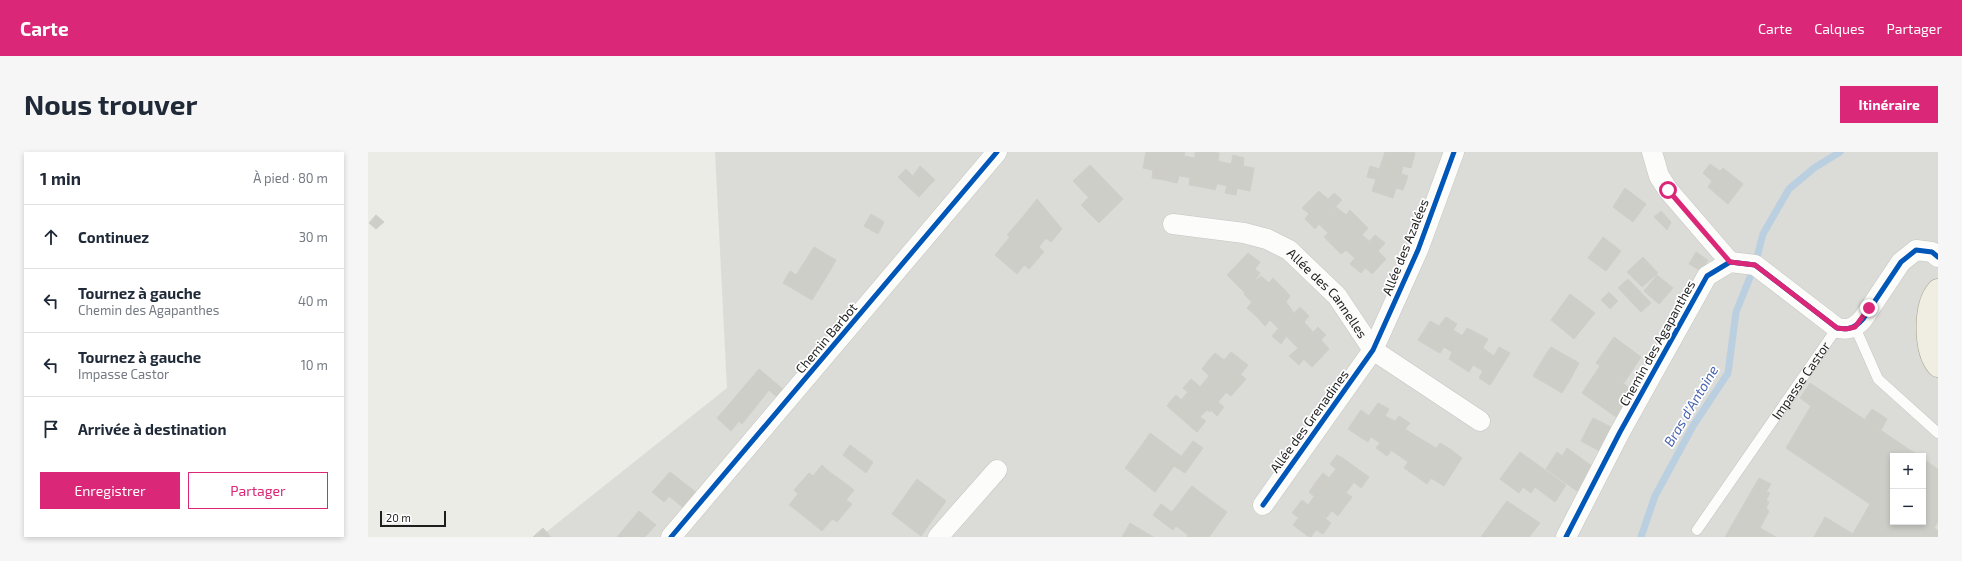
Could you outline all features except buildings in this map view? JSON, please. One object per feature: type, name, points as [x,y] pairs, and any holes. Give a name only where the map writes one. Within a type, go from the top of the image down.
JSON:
[{"type":"main road","points":[[1938,290],[1935,294],[1928,316],[1928,339],[1938,366]]},
{"type":"street","name":"Chemin Barbot","points":[[671,537],[997,152]]},
{"type":"street","name":"Allée des Azalées","points":[[1373,350],[1418,250],[1454,152]]},
{"type":"street","points":[[1652,152],[1659,176],[1668,190],[1730,262],[1755,265],[1846,328]]},
{"type":"street","name":"Allée des Cannelles","points":[[1173,224],[1244,233],[1266,240],[1289,250],[1337,296],[1373,350],[1480,421]]},
{"type":"street","name":"Impasse Castor","points":[[1846,328],[1901,262],[1916,250],[1932,252],[1938,257]]},
{"type":"street","name":"Chemin des Agapanthes","points":[[1566,537],[1620,432],[1707,276],[1730,262]]},
{"type":"street","name":"Allée des Grenadines","points":[[1263,505],[1373,350]]},
{"type":"street","points":[[938,537],[997,470]]},
{"type":"lane","points":[[1846,328],[1878,379],[1938,433]]},
{"type":"lane","name":"Impasse Castor","points":[[1697,530],[1846,328]]},
{"type":"shaded area","points":[[715,152],[1938,152],[1938,537],[540,537],[727,388]]},
{"type":"waterway","name":"Bras d'Antoine","points":[[1641,537],[1655,496],[1693,426],[1728,373],[1736,312],[1755,265],[1763,234],[1789,189],[1814,168],[1840,152]]},
{"type":"cycle path","points":[[671,537],[997,152]]},
{"type":"cycle path","points":[[1263,505],[1373,350],[1418,250],[1454,152]]},
{"type":"cycle path","points":[[1566,537],[1620,432],[1707,276],[1730,262],[1755,265],[1837,328],[1845,329],[1852,328],[1863,319],[1901,262],[1916,250],[1932,252],[1938,257]]},
{"type":"route","points":[[1668,190],[1730,262],[1755,265],[1837,328],[1846,329],[1855,327],[1863,319],[1869,308]]}]
